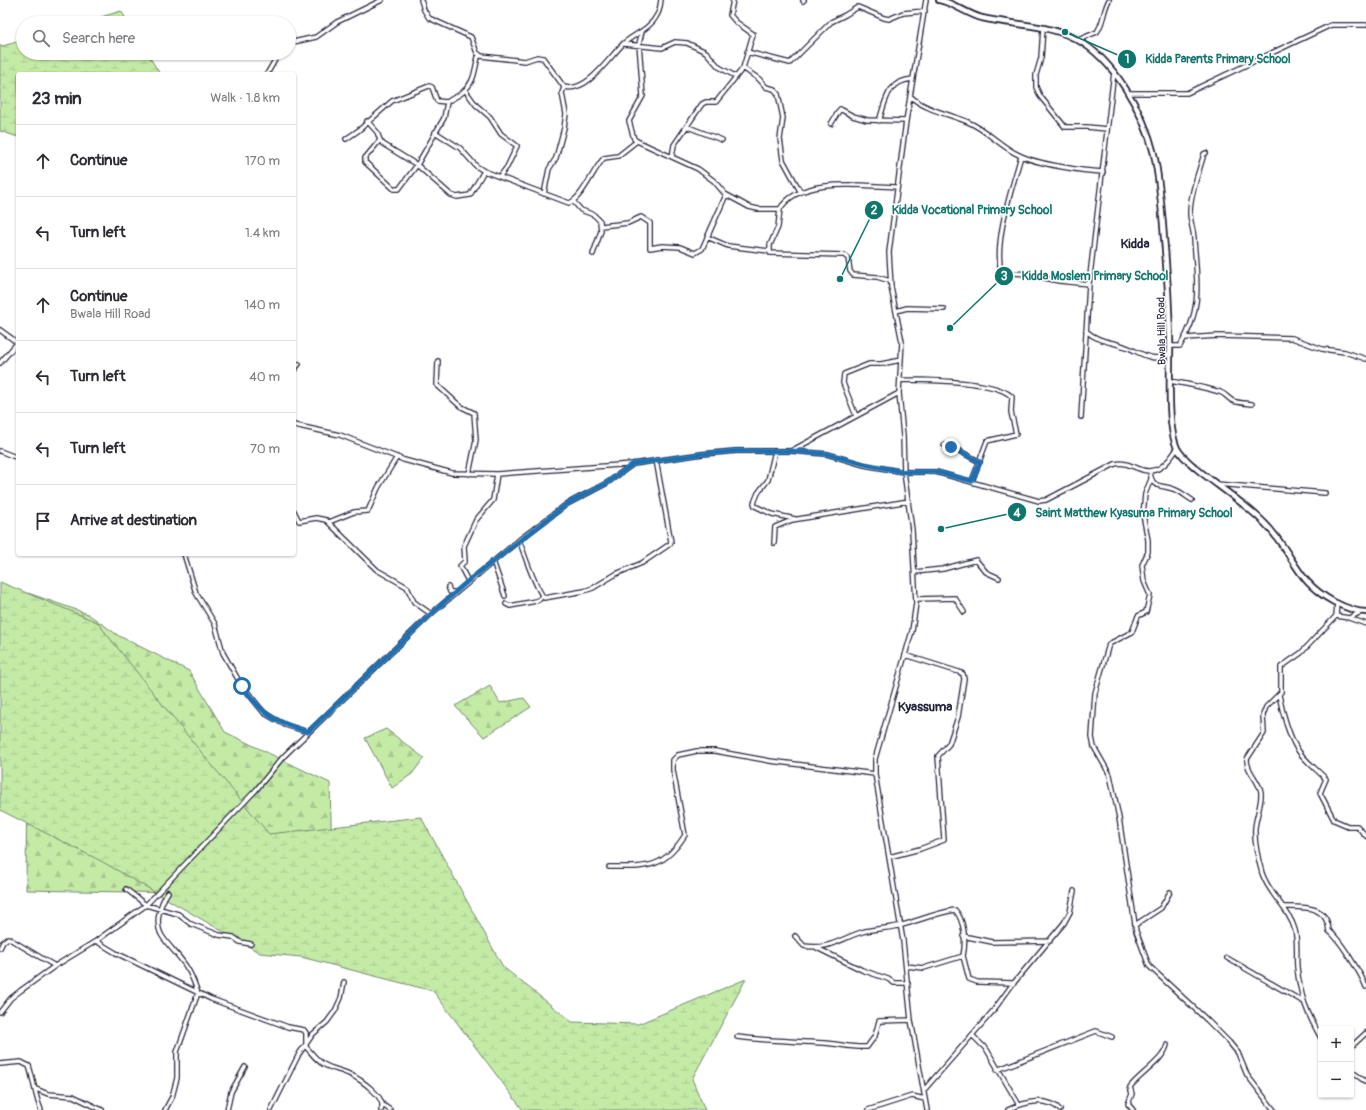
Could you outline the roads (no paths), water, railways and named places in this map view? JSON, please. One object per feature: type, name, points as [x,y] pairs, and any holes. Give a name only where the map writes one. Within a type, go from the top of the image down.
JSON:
[{"type":"street","points":[[296,41],[316,37],[337,22],[382,0]]},
{"type":"street","points":[[421,0],[424,10],[429,18],[471,37],[477,53],[525,61],[540,56],[564,87]]},
{"type":"street","points":[[564,87],[578,86],[595,75],[624,44],[642,31],[657,16],[661,0]]},
{"type":"street","points":[[672,157],[674,145],[688,127],[702,104],[706,102],[716,102],[735,76],[743,68],[753,34],[736,22],[730,15],[733,0]]},
{"type":"street","points":[[926,0],[906,121],[889,252],[890,281],[902,342],[899,393],[904,436],[904,472],[909,501],[917,599],[912,631],[875,759],[875,774],[901,926],[911,1020],[924,1090],[926,1110]]},
{"type":"street","name":"Bwala Hill Road","points":[[939,0],[982,18],[1043,28],[1078,40],[1101,57],[1114,71],[1129,93],[1154,154],[1162,212],[1169,293],[1172,424],[1177,449]]},
{"type":"street","points":[[1078,40],[1097,32],[1102,22],[1104,9],[1109,0]]},
{"type":"street","points":[[747,52],[790,63],[831,22],[858,7],[878,17],[889,19],[903,13],[925,11]]},
{"type":"street","points":[[1129,93],[1187,93],[1331,25],[1366,25]]},
{"type":"street","points":[[1043,28],[1041,58],[1035,80],[1040,96],[1065,127],[1107,129]]},
{"type":"street","points":[[642,31],[639,44],[643,96],[629,121],[634,139],[698,169],[714,181],[726,195],[758,209],[780,209]]},
{"type":"street","points":[[624,44],[639,44],[662,48],[675,42],[687,43],[706,52],[719,67],[735,76]]},
{"type":"street","points":[[346,139],[392,100],[429,86],[432,87],[437,101],[447,102],[471,85],[474,79],[479,54]]},
{"type":"street","points":[[268,72],[275,60]]},
{"type":"street","points":[[743,68],[759,79],[766,87],[776,92],[782,118],[780,139],[783,160],[800,191]]},
{"type":"street","points":[[1081,417],[1089,284],[1114,71]]},
{"type":"street","points":[[879,121],[888,93],[896,82],[913,79]]},
{"type":"street","points":[[544,194],[549,169],[556,158],[564,128],[566,114],[562,93],[564,87]]},
{"type":"street","points":[[465,90],[476,105],[490,117],[501,134],[517,146],[517,149],[507,167],[500,176]]},
{"type":"street","points":[[910,96],[924,105],[970,122],[1021,156],[1085,171],[1103,172]]},
{"type":"street","points":[[380,140],[365,158],[365,162],[394,189],[399,189],[417,165],[445,115],[447,102]]},
{"type":"street","points":[[831,124],[840,109],[861,119],[906,121]]},
{"type":"street","points":[[367,122],[377,132],[380,140],[417,165],[450,195],[457,197],[470,195],[484,171]]},
{"type":"street","points":[[688,127],[722,140]]},
{"type":"street","points":[[435,132],[460,148],[476,166],[484,171],[569,203],[573,202],[581,210],[597,218],[601,226],[593,254]]},
{"type":"street","points":[[573,202],[604,158],[618,156],[637,141]]},
{"type":"street","points":[[1170,346],[1179,347],[1185,338],[1191,325],[1198,299],[1194,240],[1190,211],[1195,183],[1203,155],[1206,153]]},
{"type":"street","points":[[1021,156],[1005,212],[1000,260],[1001,272],[1027,274],[1059,281],[1089,284]]},
{"type":"street","points":[[769,251],[778,227],[780,209],[786,201],[800,191],[839,185],[897,188]]},
{"type":"street","points":[[601,226],[628,223],[641,217],[650,223],[650,248],[662,246],[680,247],[693,254],[702,249],[726,195]]},
{"type":"street","points":[[708,237],[728,246],[769,251],[770,253],[836,254],[848,258],[850,272],[853,275],[877,277],[890,281]]},
{"type":"street","points":[[896,311],[907,308],[944,309]]},
{"type":"street","points":[[0,330],[16,341]]},
{"type":"street","points":[[1086,331],[1105,342],[1127,347],[1147,357],[1161,357],[1170,353]]},
{"type":"street","points":[[1185,338],[1218,336],[1292,338],[1322,349],[1345,352],[1366,359]]},
{"type":"street","points":[[0,363],[16,344]]},
{"type":"street","points":[[856,416],[843,383],[842,376],[869,364],[881,364],[901,360]]},
{"type":"street","points":[[438,361],[437,385],[460,406],[474,413],[476,440],[469,474]]},
{"type":"street","points":[[296,368],[299,364]]},
{"type":"street","points":[[900,380],[935,380],[994,388],[1010,395],[1013,399],[1011,405],[1016,434],[987,441],[972,481]]},
{"type":"street","points":[[1170,381],[1196,385],[1226,394],[1235,402],[1252,404]]},
{"type":"street","points":[[791,451],[899,393]]},
{"type":"street","points":[[296,425],[340,435],[397,458],[452,473],[497,474],[633,464],[736,451],[791,451],[827,454],[864,464],[904,472],[936,472],[1039,501],[1046,500],[1115,464],[1126,463],[1150,472],[1164,466],[1177,449],[1186,459],[1215,484],[1265,523],[1307,583],[1318,593],[1337,603],[1364,612]]},
{"type":"street","points":[[944,445],[956,449],[980,462]]},
{"type":"street","points":[[0,451],[16,457]]},
{"type":"street","points":[[775,451],[768,480],[758,493],[754,504],[755,506],[772,514],[797,519]]},
{"type":"street","points":[[329,522],[354,512],[368,511],[378,488],[397,458]]},
{"type":"street","points":[[519,540],[538,590],[546,598],[584,592],[642,563],[671,542],[656,460]]},
{"type":"street","points":[[0,1012],[11,998],[55,966],[96,941],[146,905],[308,732],[431,614],[468,581],[567,504],[607,483],[633,464]]},
{"type":"street","points":[[1150,472],[1151,479],[1155,485],[1177,490],[1192,500]]},
{"type":"street","points":[[468,581],[460,566],[465,561],[464,546],[476,520],[493,500],[497,474]]},
{"type":"street","points":[[1151,479],[1145,494],[1143,516],[1148,540],[1148,552],[1142,565],[1144,580],[1150,595],[1146,612],[1138,616],[1132,632],[1109,644],[1095,693],[1092,737],[1094,748],[1110,775],[1119,818],[1135,925],[1149,966],[1229,1042],[1238,1053],[1247,1075],[1274,1110]]},
{"type":"street","points":[[1215,484],[1325,493]]},
{"type":"street","points":[[774,543],[776,527],[797,519],[909,501]]},
{"type":"street","points":[[296,516],[298,521],[316,518],[329,522],[344,540],[363,555],[377,570],[407,587],[414,602],[431,614]]},
{"type":"street","points":[[185,556],[196,593],[215,624],[223,653],[239,681],[256,706],[264,713],[285,725],[308,732]]},
{"type":"street","points":[[915,572],[943,569],[976,560],[986,572],[999,578]]},
{"type":"street","points":[[493,562],[505,596]]},
{"type":"street","points":[[448,587],[450,592],[456,592]]},
{"type":"street","points":[[506,604],[510,606],[536,601],[541,598],[541,594]]},
{"type":"street","points":[[917,599],[954,598],[964,612]]},
{"type":"street","points":[[1337,603],[1336,616],[1301,653],[1281,667],[1279,695],[1281,707],[1297,749],[1315,770],[1326,780],[1320,793],[1329,814],[1334,820],[1357,826],[1366,836]]},
{"type":"street","points":[[1349,618],[1364,612]]},
{"type":"street","points":[[1336,616],[1349,618],[1366,624]]},
{"type":"street","points":[[889,858],[944,840],[938,756],[949,744],[958,717],[964,679],[963,674],[959,672],[905,655]]},
{"type":"street","points":[[1279,695],[1264,711],[1264,733],[1247,761],[1261,793],[1255,827],[1259,863],[1267,886],[1284,907],[1296,931],[1298,971],[1302,1001],[1318,1032]]},
{"type":"street","points":[[609,867],[635,867],[659,863],[665,859],[683,838],[685,833],[673,770],[673,760],[678,755],[697,751],[714,751],[770,761],[875,774]]},
{"type":"street","points":[[126,889],[146,905],[178,914],[191,924],[219,935],[232,937],[240,942],[251,944]]},
{"type":"street","points":[[924,1090],[993,1011],[1014,983],[1050,941],[1070,912],[1074,890]]},
{"type":"street","points":[[165,1110],[172,1097],[178,1078],[178,1052],[198,993],[188,969],[162,936],[158,922],[168,892]]},
{"type":"street","points":[[1135,925],[1160,908],[1170,892]]},
{"type":"street","points":[[1284,907],[1313,909],[1324,915],[1329,925],[1329,931],[1335,936],[1361,973],[1366,987]]},
{"type":"street","points":[[817,948],[836,944],[849,936],[901,926],[955,910],[962,922],[965,947],[963,956],[969,979],[977,982],[1014,983]]},
{"type":"street","points":[[795,936],[804,946],[817,948],[862,970],[888,979],[894,984],[908,983]]},
{"type":"street","points":[[963,936],[992,942],[1050,941]]},
{"type":"street","points":[[0,948],[2,942],[8,938],[55,966]]},
{"type":"street","points":[[96,941],[198,993],[288,1027],[304,1030],[306,1033],[306,1047],[323,1064],[350,1074],[369,1087],[382,1101],[383,1105],[390,1110]]},
{"type":"street","points":[[906,966],[924,968],[963,956]]},
{"type":"street","points":[[1227,958],[1302,1001]]},
{"type":"street","points":[[271,1110],[299,1054],[306,1047],[313,1034],[327,1022],[335,1011],[341,998],[344,982]]},
{"type":"street","points":[[737,1037],[772,1041],[828,1043],[844,1047],[867,1047],[875,1036],[879,1021],[911,1020]]},
{"type":"street","points":[[997,1070],[1096,1031],[1112,1037]]},
{"type":"street","points":[[1354,1043],[1366,1033]]},
{"type":"street","points":[[972,1035],[986,1050],[1018,1106]]},
{"type":"street","points":[[1133,1110],[1128,1104],[1132,1094],[1130,1087],[1148,1069],[1160,1060],[1168,1045]]},
{"type":"street","points":[[0,1064],[21,1062],[27,1064],[36,1088],[35,1092],[41,1110]]},
{"type":"street","points":[[227,1110],[231,1092],[245,1067]]},
{"type":"street","points":[[1354,1073],[1366,1082]]},
{"type":"street","points":[[36,1088],[48,1094],[73,1096],[102,1110]]},
{"type":"street","points":[[868,1110],[912,1096],[925,1099]]},
{"type":"street","points":[[1008,1110],[1039,1101],[1058,1107],[1060,1110]]},
{"type":"street","points":[[381,1110],[383,1105]]},
{"type":"place","name":"Kidda Parents Primary School","points":[[1065,32]]},
{"type":"place","name":"Kidda Vocational Primary School","points":[[840,279]]},
{"type":"place","name":"Kidda Moslem Primary School","points":[[950,328]]},
{"type":"place","name":"Saint Matthew Kyasuma Primary School","points":[[941,529]]},
{"type":"district","name":"Kidda","points":[[1135,243]]},
{"type":"district","name":"Kyassuma","points":[[925,706]]}]
